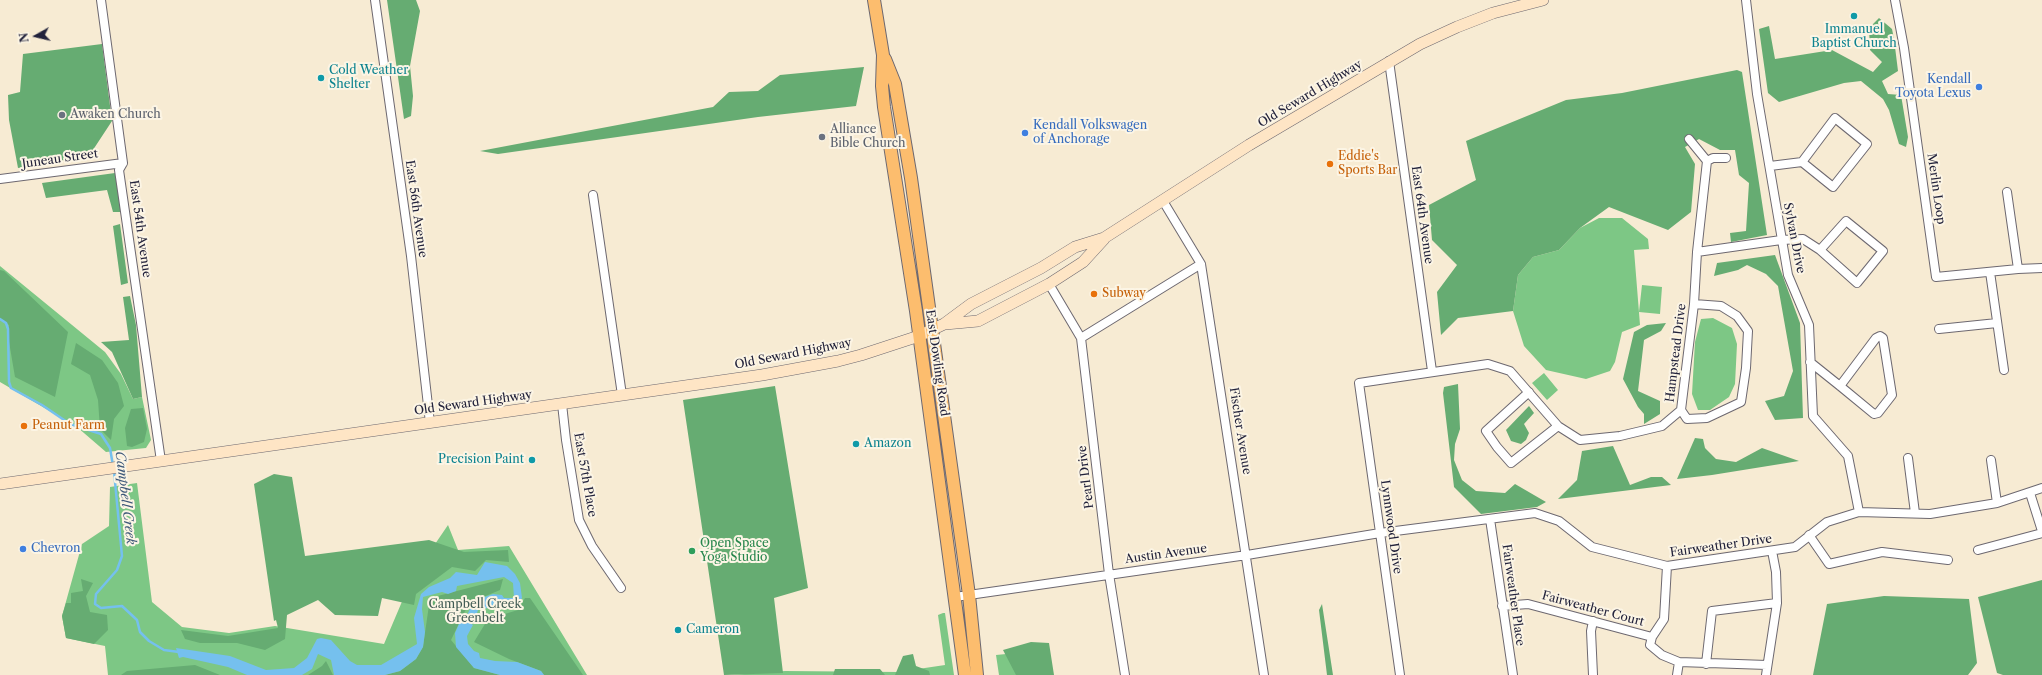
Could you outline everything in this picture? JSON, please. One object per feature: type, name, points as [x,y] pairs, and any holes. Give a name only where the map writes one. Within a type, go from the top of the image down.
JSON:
[{"type":"main road","name":"East Dowling Road","points":[[874,0],[883,55],[882,86],[884,107],[919,336],[965,675]]},
{"type":"main road","name":"Old Seward Highway","points":[[0,484],[762,375],[838,361],[919,336],[944,324],[971,304],[1035,271],[1075,247],[1104,238],[1249,145],[1420,44],[1457,26],[1493,13],[1543,0]]},
{"type":"main road","name":"East Dowling Road","points":[[883,55],[895,84],[912,178],[969,595],[977,675]]},
{"type":"main road","name":"Old Seward Highway","points":[[944,324],[978,321],[1049,284],[1083,262],[1104,238]]},
{"type":"street","name":"East 54th Avenue","points":[[101,0],[123,163],[119,170],[161,461]]},
{"type":"street","name":"East 56th Avenue","points":[[374,0],[411,256],[430,423]]},
{"type":"street","name":"Sylvan Drive","points":[[1746,0],[1757,94],[1788,275],[1809,325],[1813,416],[1848,456],[1859,512]]},
{"type":"street","name":"Merlin Loop","points":[[1895,0],[1904,48],[1936,277],[2042,268]]},
{"type":"street","name":"East 64th Avenue","points":[[1389,62],[1432,371]]},
{"type":"street","points":[[1770,166],[1802,162],[1835,118],[1867,144],[1833,187],[1802,162]]},
{"type":"street","points":[[1689,139],[1707,161],[1713,158],[1726,158]]},
{"type":"street","name":"Hampstead Drive","points":[[1359,383],[1432,371],[1488,364],[1510,371],[1558,426],[1580,440],[1620,436],[1662,426],[1681,410],[1694,304],[1697,252],[1707,161]]},
{"type":"street","name":"Juneau Street","points":[[0,179],[123,163]]},
{"type":"street","points":[[2008,192],[2018,269]]},
{"type":"street","points":[[592,195],[622,395]]},
{"type":"street","name":"Fischer Avenue","points":[[1163,201],[1201,264],[1247,555],[1264,675]]},
{"type":"street","points":[[1697,252],[1782,240],[1803,239],[1820,250],[1857,283],[1883,252],[1846,221],[1820,250]]},
{"type":"street","points":[[1081,338],[1201,264]]},
{"type":"street","points":[[1990,272],[2004,370]]},
{"type":"street","name":"Pearl Drive","points":[[1049,284],[1081,338],[1109,574],[1125,675]]},
{"type":"street","points":[[1681,410],[1687,419],[1708,418],[1741,402],[1746,368],[1748,331],[1737,316],[1721,306],[1694,304]]},
{"type":"street","points":[[1939,329],[1997,323]]},
{"type":"street","points":[[1810,362],[1874,414],[1878,413],[1892,395],[1884,343],[1880,336],[1840,386]]},
{"type":"street","name":"Lynnwood Drive","points":[[1359,383],[1400,675]]},
{"type":"street","points":[[1529,392],[1486,431],[1497,447],[1511,463],[1558,426]]},
{"type":"street","name":"East 57th Place","points":[[562,404],[566,440],[580,520],[592,546],[621,588]]},
{"type":"street","points":[[1908,458],[1915,513]]},
{"type":"street","points":[[1992,460],[1997,503]]},
{"type":"street","name":"Fairweather Drive","points":[[1380,533],[1535,513],[1559,522],[1592,547],[1630,558],[1667,566],[1772,552],[1795,547],[1827,522],[1859,512],[1930,514],[1997,503],[2042,488]]},
{"type":"street","points":[[1978,550],[2042,532],[2030,493]]},
{"type":"street","name":"Fairweather Place","points":[[1490,519],[1513,675]]},
{"type":"street","name":"Austin Avenue","points":[[955,597],[1247,555],[1380,533]]},
{"type":"street","points":[[1809,535],[1829,564],[1882,552],[1948,560]]},
{"type":"street","points":[[1766,675],[1776,603],[1776,572],[1772,552]]},
{"type":"street","name":"Fairweather Court","points":[[1502,606],[1528,604],[1652,637],[1664,619],[1667,566]]},
{"type":"street","points":[[1706,664],[1712,611],[1776,603]]},
{"type":"street","points":[[1593,621],[1591,631],[1593,675]]},
{"type":"street","points":[[1652,637],[1650,646],[1662,655],[1679,662],[1767,665]]},
{"type":"street","points":[[1677,675],[1679,662]]},
{"type":"green space","points":[[387,0],[416,0],[420,11],[410,66],[413,96],[411,116],[404,119]]},
{"type":"green space","points":[[1879,18],[1892,29],[1898,71],[1882,81],[1888,94],[1901,95],[1908,137],[1906,147],[1899,144],[1889,110],[1883,99],[1861,81],[1844,83],[1779,102],[1768,93],[1759,29],[1769,26],[1775,59],[1832,50],[1873,72],[1882,62],[1870,50],[1869,28]]},
{"type":"green space","points":[[102,44],[112,121],[89,156],[18,168],[9,120],[8,95],[20,92],[23,54]]},
{"type":"green space","points":[[864,67],[856,106],[758,117],[498,154],[480,151],[713,107],[729,92],[758,91],[780,75]]},
{"type":"green space","points":[[1737,70],[1742,72],[1767,235],[1731,242],[1730,233],[1746,231],[1749,183],[1739,175],[1735,150],[1720,150],[1699,139],[1685,147],[1695,164],[1691,212],[1668,230],[1609,207],[1580,228],[1559,250],[1533,257],[1518,275],[1513,311],[1458,318],[1441,335],[1437,292],[1457,265],[1432,240],[1429,205],[1476,180],[1466,141],[1566,100],[1622,93]]},
{"type":"green space","points":[[115,173],[121,212],[113,212],[107,190],[46,198],[42,183]]},
{"type":"green space","points":[[1599,218],[1622,218],[1648,239],[1649,249],[1634,250],[1640,325],[1622,332],[1615,362],[1610,371],[1586,379],[1546,370],[1524,346],[1513,311],[1518,275],[1533,257],[1559,250],[1580,228]]},
{"type":"green space","points":[[120,224],[128,283],[121,285],[113,226]]},
{"type":"green space","points":[[1775,255],[1800,323],[1803,418],[1775,420],[1765,401],[1784,396],[1793,371],[1778,286],[1766,274],[1747,265],[1738,270],[1714,276],[1717,263]]},
{"type":"green space","points":[[0,266],[105,352],[121,374],[133,399],[142,397],[151,440],[146,448],[106,452],[77,427],[0,382]]},
{"type":"green space","points":[[0,270],[4,271],[68,332],[55,397],[15,377],[8,336],[9,325],[0,318]]},
{"type":"green space","points":[[1642,285],[1662,287],[1660,314],[1639,312]]},
{"type":"green space","points":[[130,296],[136,325],[142,397],[133,399],[112,352],[101,342],[129,340],[123,297]]},
{"type":"green space","points":[[1713,318],[1732,328],[1737,344],[1735,384],[1729,397],[1710,410],[1698,410],[1692,394],[1695,342],[1701,319]]},
{"type":"green space","points":[[1666,323],[1661,331],[1644,340],[1638,391],[1660,401],[1660,414],[1644,424],[1644,414],[1638,407],[1623,379],[1634,332],[1647,325]]},
{"type":"green space","points":[[76,343],[102,360],[118,383],[124,406],[114,419],[111,440],[100,429],[98,400],[90,375],[71,364]]},
{"type":"green space","points":[[1544,373],[1558,390],[1547,400],[1532,383]]},
{"type":"green space","points":[[1458,384],[1460,429],[1455,444],[1454,460],[1462,480],[1476,491],[1505,493],[1515,484],[1546,502],[1537,507],[1481,514],[1454,487],[1443,393],[1444,387]]},
{"type":"green space","points":[[775,386],[808,588],[774,598],[783,673],[724,675],[683,400]]},
{"type":"green space","points":[[1529,406],[1534,413],[1524,424],[1529,433],[1526,440],[1521,444],[1511,441],[1506,430]]},
{"type":"green space","points":[[143,408],[147,429],[144,442],[132,447],[127,446],[125,428],[131,409]]},
{"type":"green space","points":[[1695,438],[1703,439],[1705,448],[1716,459],[1736,462],[1762,448],[1799,461],[1677,479]]},
{"type":"green space","points":[[1613,446],[1630,485],[1651,477],[1662,477],[1671,485],[1558,499],[1577,480],[1582,451]]},
{"type":"green space","points":[[274,474],[292,477],[305,556],[429,540],[464,552],[508,550],[509,562],[486,560],[475,571],[452,567],[416,594],[414,605],[382,598],[378,616],[335,615],[318,600],[287,615],[285,639],[265,650],[237,643],[200,643],[185,639],[181,630],[228,636],[278,628],[276,620],[274,621],[254,484]]},
{"type":"green space","name":"Campbell Creek Greenbelt","points":[[137,483],[152,602],[182,627],[229,633],[275,626],[384,644],[412,578],[448,525],[458,550],[509,546],[587,675],[108,675],[105,646],[66,638],[62,616],[82,544],[109,526],[110,487]]},
{"type":"green space","points":[[81,579],[93,583],[86,596],[90,612],[107,615],[108,630],[94,644],[66,638],[62,616],[66,603],[71,603],[71,593],[83,591]]},
{"type":"green space","points":[[503,579],[500,590],[469,603],[451,640],[474,668],[500,675],[385,675],[400,671],[416,659],[423,647],[430,598]]},
{"type":"green space","points":[[2042,580],[2042,675],[2003,675],[1997,673],[1978,597]]},
{"type":"green space","points":[[1884,596],[1969,599],[1977,663],[1968,675],[1813,675],[1827,604]]},
{"type":"green space","points":[[525,598],[530,598],[583,675],[544,675],[541,671],[509,659],[474,642],[488,619],[518,610]]},
{"type":"green space","points":[[1322,604],[1333,675],[1327,675],[1319,610]]},
{"type":"green space","points":[[945,613],[954,675],[731,675],[785,671],[898,672],[945,665],[938,615]]},
{"type":"green space","points":[[1031,642],[1049,643],[1054,675],[1016,675],[1003,650]]},
{"type":"green space","points":[[1047,650],[1050,675],[999,675],[996,655]]},
{"type":"green space","points":[[913,654],[916,666],[929,671],[930,675],[895,675],[903,656]]},
{"type":"green space","points":[[326,661],[333,675],[308,675],[322,666]]},
{"type":"green space","points":[[195,665],[220,675],[121,675],[127,671]]},
{"type":"green space","points":[[835,669],[880,669],[885,675],[833,675]]},
{"type":"water","points":[[485,562],[507,566],[515,574],[520,583],[522,598],[515,606],[497,608],[497,603],[494,603],[492,607],[478,610],[475,619],[467,615],[474,601],[493,594],[502,595],[504,598],[514,598],[513,583],[504,577],[457,586],[456,591],[448,594],[442,592],[423,597],[422,609],[425,632],[423,647],[416,659],[400,671],[385,675],[334,675],[331,660],[318,654],[312,669],[302,675],[247,675],[228,667],[183,657],[179,658],[176,648],[230,656],[266,670],[294,668],[307,658],[317,639],[321,638],[331,640],[350,661],[357,665],[381,665],[417,644],[414,618],[421,594],[429,587],[450,578],[456,572],[477,575]]},
{"type":"water","points":[[462,617],[473,625],[467,636],[468,644],[474,651],[479,653],[480,658],[495,661],[517,662],[541,671],[544,675],[500,675],[474,668],[456,647],[455,633]]},
{"type":"waterway","name":"Campbell Creek","points":[[0,319],[6,323],[8,329],[9,382],[11,388],[42,405],[70,424],[101,434],[110,448],[113,466]]},
{"type":"waterway","name":"Campbell Creek","points":[[114,471],[122,556],[117,570],[96,594],[95,604],[101,608],[122,606],[137,620],[140,632],[149,641],[164,650],[179,652]]},
{"type":"waterway","name":"Campbell Creek","points":[[469,625],[474,615]]},
{"type":"place","name":"Immanuel Baptist Church","points":[[1854,16]]},
{"type":"place","name":"Cold Weather Shelter","points":[[321,78]]},
{"type":"place","name":"Kendall Toyota Lexus","points":[[1979,87]]},
{"type":"place","name":"Awaken Church","points":[[62,115]]},
{"type":"place","name":"Kendall Volkswagen of Anchorage","points":[[1025,133]]},
{"type":"place","name":"Alliance Bible Church","points":[[822,137]]},
{"type":"place","name":"Eddie's Sports Bar","points":[[1330,164]]},
{"type":"place","name":"Subway","points":[[1094,294]]},
{"type":"place","name":"Peanut Farm","points":[[24,426]]},
{"type":"place","name":"Amazon","points":[[856,444]]},
{"type":"place","name":"Precision Paint","points":[[532,460]]},
{"type":"place","name":"Chevron","points":[[23,549]]},
{"type":"place","name":"Open Space Yoga Studio","points":[[692,551]]},
{"type":"place","name":"Cameron","points":[[678,630]]}]
